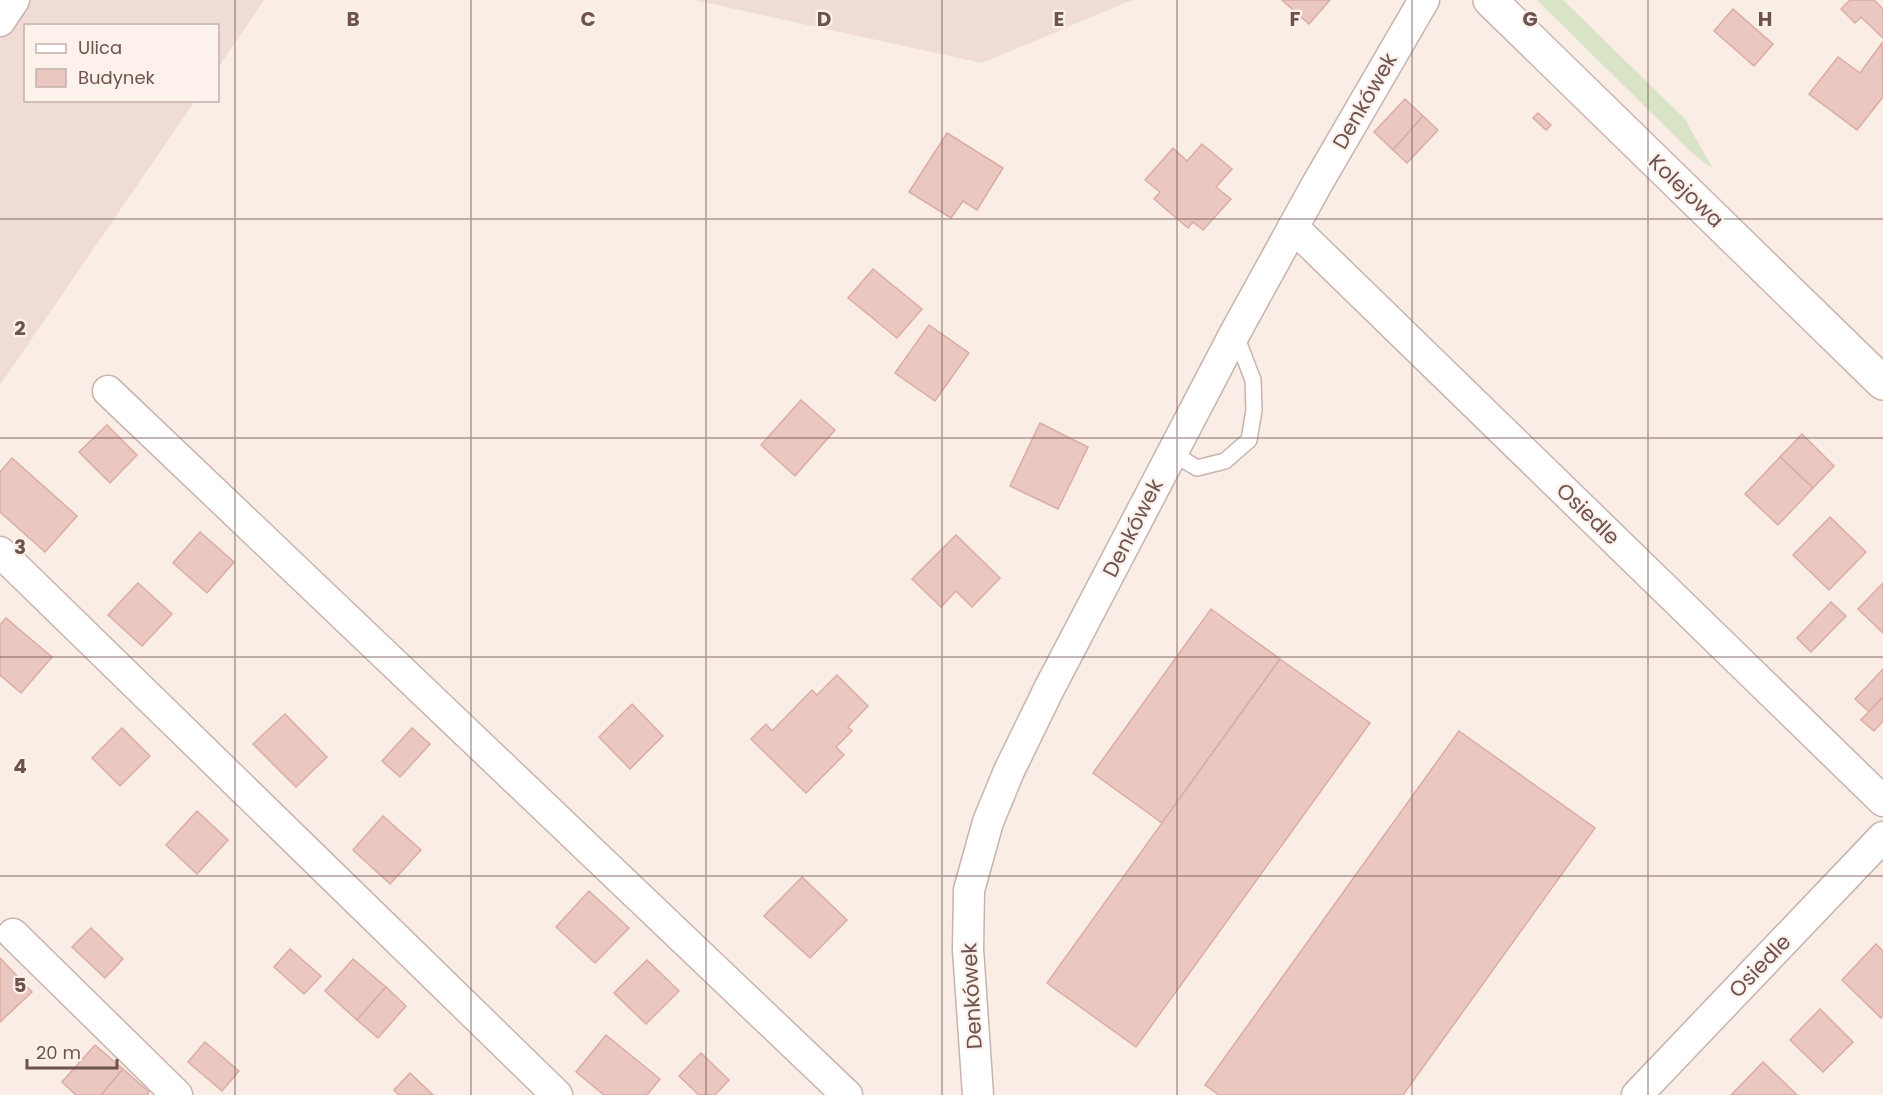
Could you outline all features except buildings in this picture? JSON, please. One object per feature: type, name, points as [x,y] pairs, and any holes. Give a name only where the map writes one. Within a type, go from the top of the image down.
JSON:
[{"type":"street","points":[[0,21],[14,0]]},
{"type":"street","name":"Denkówek","points":[[978,1095],[968,949],[969,890],[988,822],[1009,771],[1049,689],[1235,333],[1293,227],[1424,0]]},
{"type":"street","name":"Kolejowa","points":[[1490,0],[1883,383]]},
{"type":"street","name":"Osiedle","points":[[1293,227],[1883,801]]},
{"type":"street","points":[[108,391],[847,1095]]},
{"type":"street","points":[[0,552],[557,1095]]},
{"type":"street","name":"Osiedle","points":[[1637,1095],[1883,837]]},
{"type":"street","points":[[13,933],[177,1095]]},
{"type":"lane","points":[[1172,453],[1197,468],[1225,461],[1249,440],[1254,410],[1252,380],[1235,333]]},
{"type":"shaded area","points":[[0,0],[264,0],[219,67],[219,24],[24,24],[24,102],[194,102],[0,385]]},
{"type":"shaded area","points":[[694,0],[1132,0],[982,63]]},
{"type":"green space","points":[[1537,0],[1563,0],[1685,119],[1713,169],[1692,153]]}]
